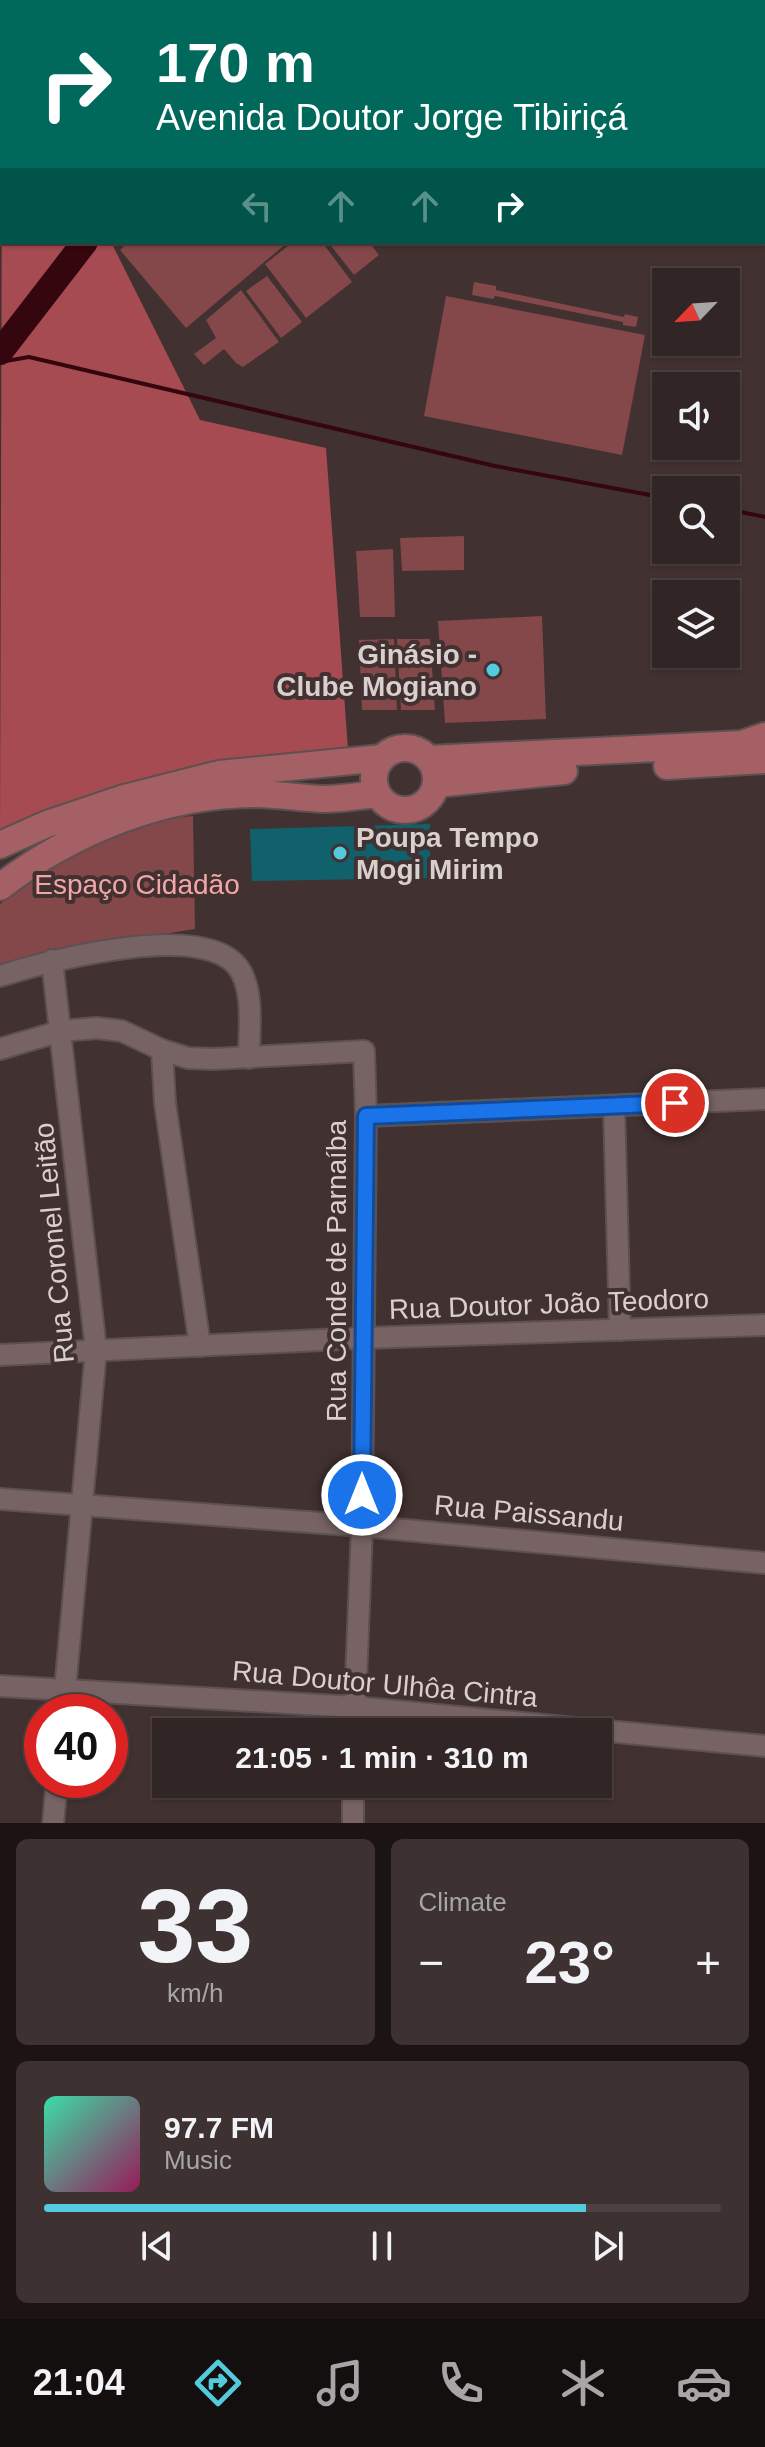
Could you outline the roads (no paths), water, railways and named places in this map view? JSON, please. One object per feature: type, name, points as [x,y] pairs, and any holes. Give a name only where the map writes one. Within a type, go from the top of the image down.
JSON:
[{"type":"main road","points":[[433,772],[742,744],[765,736]]},
{"type":"main road","points":[[433,772],[428,801],[419,808],[396,810],[385,804],[377,794],[374,775],[382,758],[390,751],[411,748],[433,772],[538,772],[765,760]]},
{"type":"main road","points":[[0,845],[47,824],[124,798],[219,774],[382,758]]},
{"type":"main road","points":[[0,887],[27,866],[91,832],[153,809],[205,797],[256,794],[326,799],[377,794]]},
{"type":"street","points":[[0,976],[52,960],[148,946],[199,946],[217,951],[233,961],[242,973],[247,991],[249,1058],[188,1058],[162,1050],[122,1031],[97,1028],[61,1031],[0,1049]]},
{"type":"street","name":"Rua Coronel Leitão","points":[[52,960],[96,1350],[65,1694]]},
{"type":"street","points":[[162,1050],[165,1103],[200,1346]]},
{"type":"street","name":"Rua Conde de Parnaíba","points":[[249,1058],[364,1051],[362,1526],[354,1718]]},
{"type":"street","points":[[366,1116],[765,1099]]},
{"type":"street","points":[[614,1106],[620,1330]]},
{"type":"street","name":"Rua Doutor João Teodoro","points":[[0,1355],[364,1338],[765,1325]]},
{"type":"street","name":"Rua Paissandu","points":[[0,1499],[362,1526],[765,1563]]},
{"type":"street","name":"Rua Doutor Ulhôa Cintra","points":[[0,1686],[354,1707],[765,1746]]},
{"type":"street","points":[[53,1823],[55,1798]]},
{"type":"street","points":[[353,1798],[353,1823]]},
{"type":"waterway","points":[[0,352],[83,244]]},
{"type":"waterway","points":[[0,362],[29,357],[495,466],[652,495]]},
{"type":"waterway","points":[[740,512],[765,517]]},
{"type":"place","name":"Ginásio - Clube Mogiano","points":[[493,670]]},
{"type":"place","name":"Poupa Tempo Mogi Mirim","points":[[340,853]]},
{"type":"park label","name":"Espaço Cidadão","points":[[137,884]]}]
